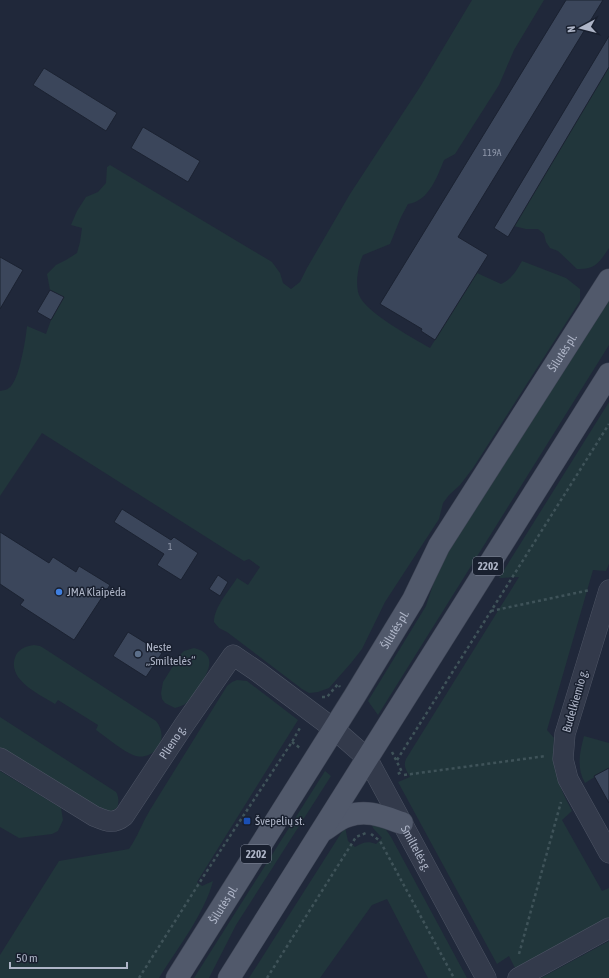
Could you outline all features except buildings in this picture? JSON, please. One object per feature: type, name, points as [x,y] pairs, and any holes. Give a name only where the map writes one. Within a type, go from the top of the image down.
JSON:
[{"type":"main road","name":"Šilutės pl.","points":[[177,978],[334,729],[413,600],[439,546],[609,280]]},
{"type":"main road","name":"2202","points":[[229,978],[609,374]]},
{"type":"main road","points":[[321,832],[347,816],[364,813],[376,814],[402,823]]},
{"type":"street","name":"Budelkiemio g.","points":[[602,590],[565,734],[563,759],[568,779],[609,852]]},
{"type":"street","name":"Plieno g.","points":[[0,758],[94,816],[111,822],[118,820],[124,816],[184,725],[233,655],[334,729]]},
{"type":"street","name":"Smiltelės g.","points":[[334,729],[367,758],[486,978]]},
{"type":"street","points":[[518,978],[609,928]]},
{"type":"path","points":[[396,760],[609,424]]},
{"type":"path","points":[[491,611],[602,590]]},
{"type":"path","points":[[139,978],[292,742],[309,710]]},
{"type":"path","points":[[404,775],[563,753]]},
{"type":"path","points":[[519,954],[568,779]]},
{"type":"path","points":[[267,978],[356,837],[365,833],[373,834],[380,841],[454,978]]},
{"type":"green space","points":[[472,0],[544,0],[514,50],[499,85],[455,154],[444,160],[435,181],[427,193],[422,198],[408,204],[390,244],[363,255],[358,275],[357,286],[359,295],[363,302],[380,317],[430,348],[477,273],[501,284],[511,277],[522,261],[566,278],[580,289],[580,301],[473,468],[443,503],[439,519],[385,602],[362,649],[329,688],[318,692],[309,693],[227,632],[219,628],[214,622],[216,611],[222,599],[237,578],[248,585],[260,567],[249,559],[244,561],[42,433],[0,496],[0,391],[9,388],[13,384],[16,377],[19,369],[27,326],[46,334],[51,320],[63,297],[50,290],[47,274],[56,265],[77,253],[82,228],[71,225],[77,211],[86,197],[98,192],[106,183],[107,167],[110,165],[272,262],[280,273],[283,283],[291,289],[300,282],[350,194],[420,87]]},
{"type":"green space","points":[[609,67],[609,248],[597,264],[589,268],[577,269],[558,251],[550,248],[546,242],[544,234],[538,229],[526,229],[514,226]]},
{"type":"green space","points":[[609,296],[609,345],[378,715],[368,701],[426,606],[443,555]]},
{"type":"green space","points":[[609,402],[609,564],[606,571],[593,570],[547,730],[554,738],[554,759],[559,784],[572,811],[562,820],[602,891],[609,888],[609,918],[515,968],[509,956],[497,964],[398,782],[410,777],[405,766],[406,759],[519,577],[499,578]]},
{"type":"green space","points":[[34,645],[45,649],[156,721],[162,735],[158,748],[147,756],[140,757],[133,755],[96,730],[98,725],[58,700],[55,704],[25,685],[15,671],[14,664],[16,655],[22,649]]},
{"type":"green space","points":[[194,648],[206,654],[209,659],[208,669],[196,693],[184,705],[175,708],[165,703],[162,699],[161,693],[163,682],[180,655],[184,651]]},
{"type":"green space","points":[[237,680],[247,681],[298,720],[197,882],[202,886],[213,881],[204,906],[159,978],[0,978],[0,955],[59,861],[129,849],[150,810],[227,686]]},
{"type":"green space","points":[[0,717],[116,792],[118,796],[117,808],[109,812],[104,811],[0,749]]},
{"type":"green space","points":[[584,736],[609,743],[609,768],[585,783],[580,771],[580,754]]},
{"type":"green space","points":[[0,771],[61,808],[63,820],[58,831],[52,834],[19,838],[0,827]]},
{"type":"green space","points":[[325,771],[331,776],[236,925],[209,978],[194,978]]},
{"type":"green space","points":[[370,819],[380,821],[391,837],[467,978],[428,978],[387,899],[372,905],[320,978],[249,978],[345,827],[348,841],[355,847],[366,842],[376,844],[382,838],[373,828]]},
{"type":"green space","points":[[609,941],[609,978],[541,978]]},
{"type":"place","name":"JMA Klaipėda","points":[[59,592]]},
{"type":"place","name":"Neste „Smiltelės“","points":[[138,654]]},
{"type":"place","name":"Švepelių st.","points":[[247,821]]}]
